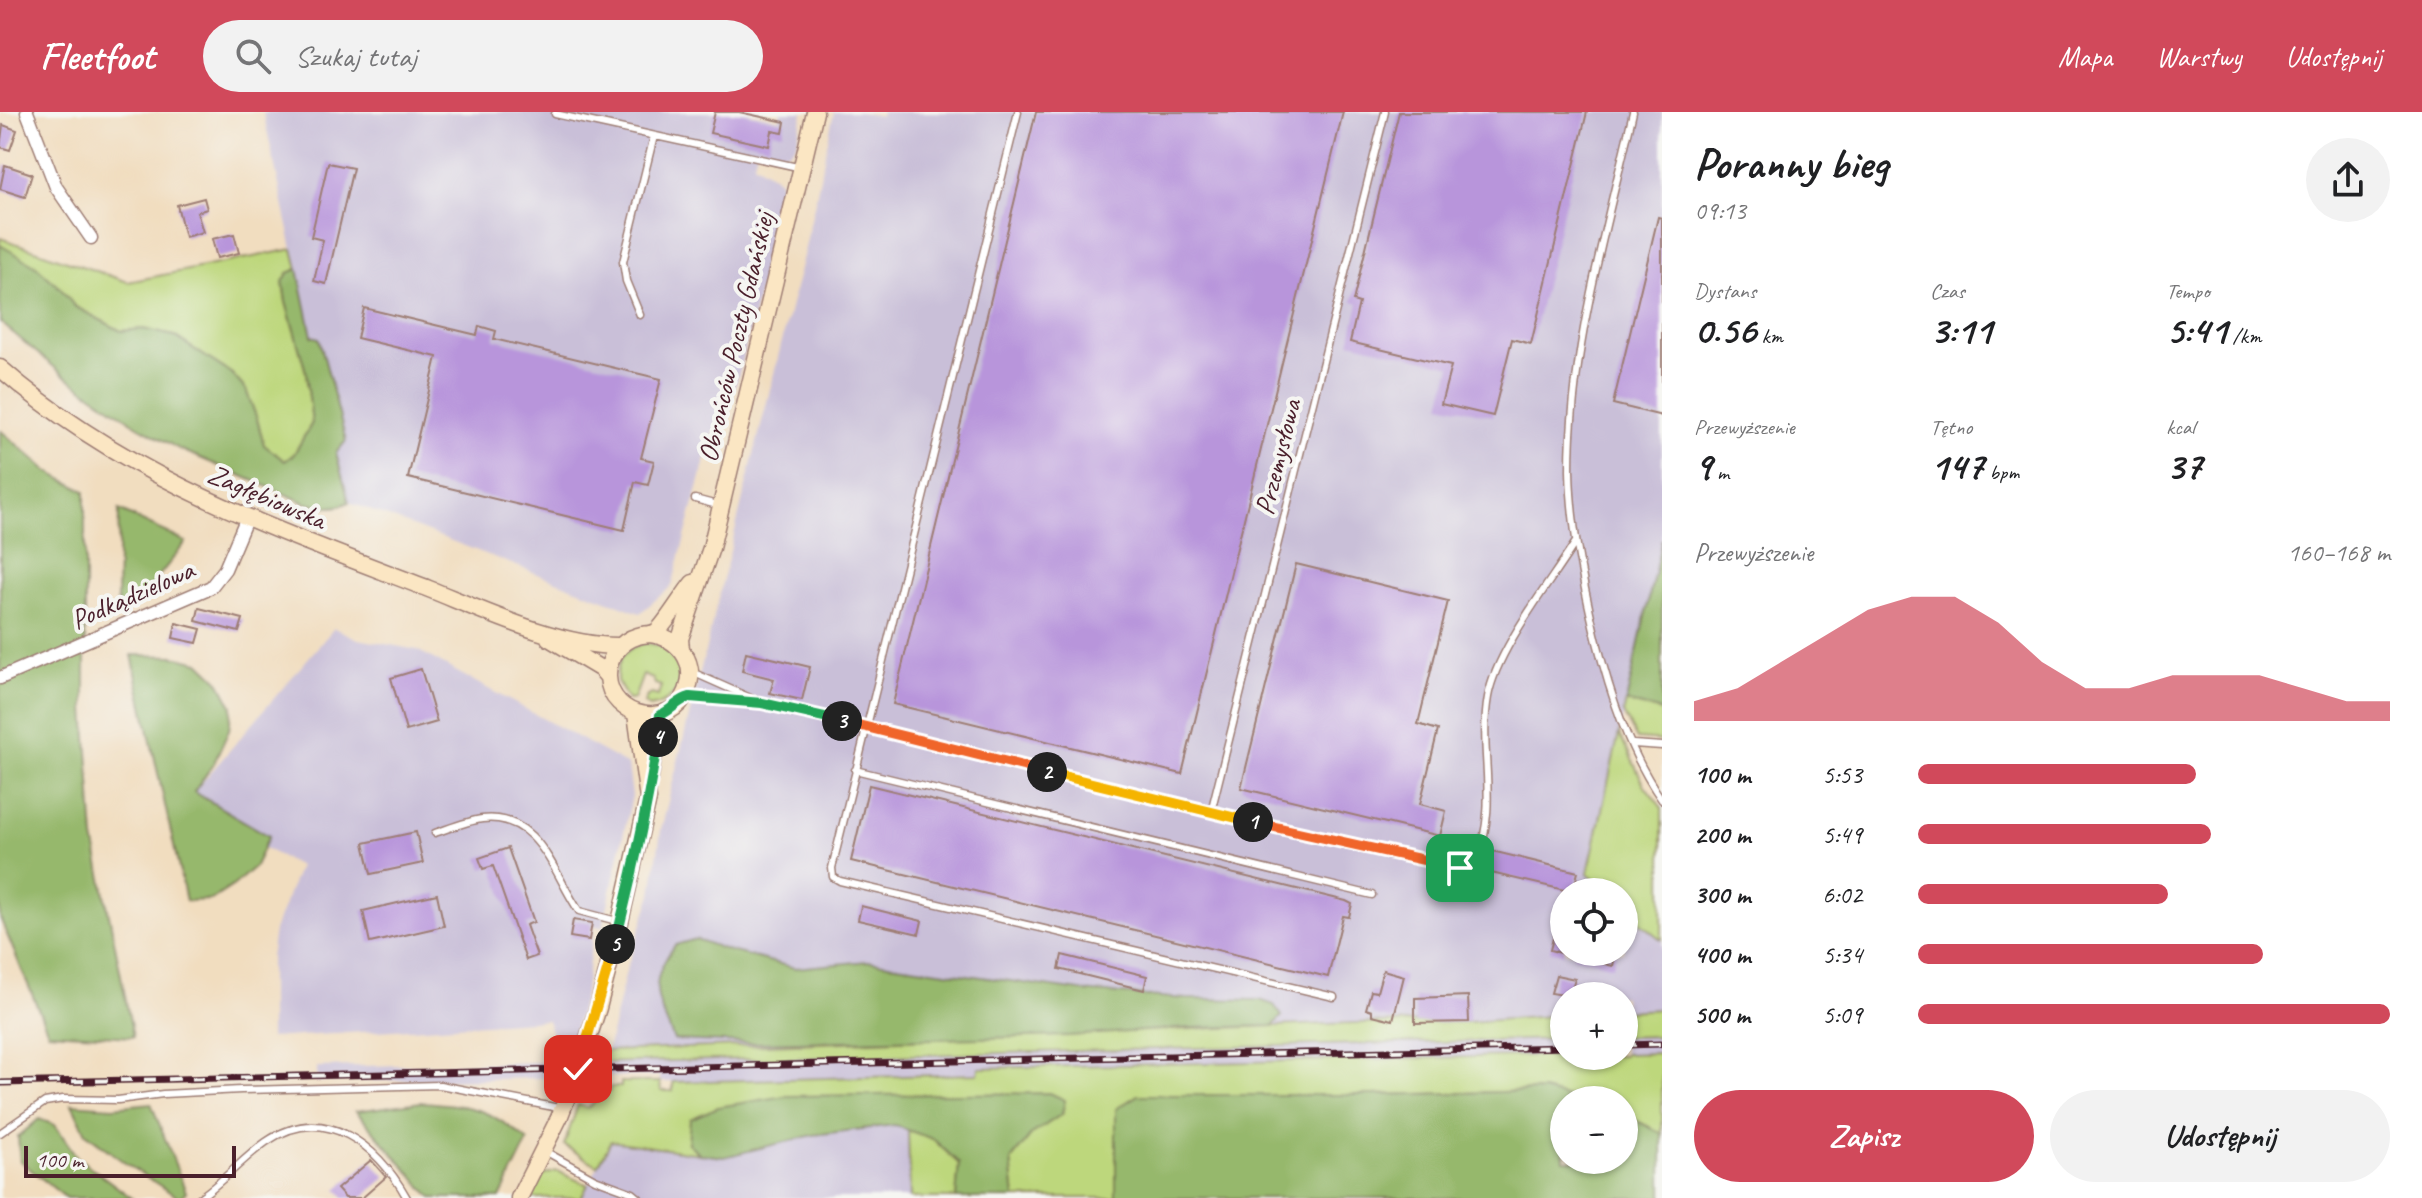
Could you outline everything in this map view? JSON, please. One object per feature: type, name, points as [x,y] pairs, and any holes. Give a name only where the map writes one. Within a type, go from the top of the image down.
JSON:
[{"type":"main road","name":"Obrońców Poczty Gdańskiej","points":[[681,649],[680,639],[711,548],[815,112]]},
{"type":"main road","name":"Zagłębiowska","points":[[0,368],[65,420],[126,459],[194,494],[537,631],[601,669],[608,677]]},
{"type":"main road","name":"Obrońców Poczty Gdańskiej","points":[[650,634],[660,628],[701,572]]},
{"type":"main road","name":"Zagłębiowska","points":[[537,631],[620,646]]},
{"type":"main road","points":[[650,634],[665,637],[681,649],[690,667],[690,681],[682,700],[660,715],[636,714],[620,704],[608,677],[612,657],[620,646],[638,636],[650,634]]},
{"type":"main road","points":[[636,714],[648,786]]},
{"type":"main road","points":[[519,1198],[563,1109],[598,1008],[646,814],[660,715]]},
{"type":"street","points":[[27,112],[56,187],[91,238]]},
{"type":"street","name":"Podkądzielowa","points":[[0,678],[211,587],[225,569],[247,517]]},
{"type":"lane","points":[[1018,112],[885,661],[855,770],[832,868],[833,877],[1334,997]]},
{"type":"lane","name":"Przemysłowa","points":[[1211,812],[1385,112]]},
{"type":"lane","points":[[1633,112],[1586,317],[1576,380],[1570,472],[1575,543],[1605,672],[1647,779],[1662,800]]},
{"type":"lane","points":[[555,114],[802,168]]},
{"type":"lane","points":[[640,315],[626,281],[623,262],[654,136]]},
{"type":"lane","points":[[695,499],[721,506]]},
{"type":"lane","points":[[682,700],[690,697],[762,703],[1449,868],[1464,868],[1473,865],[1479,855],[1485,829],[1489,796],[1486,726],[1492,678],[1506,649],[1575,543]]},
{"type":"lane","points":[[690,667],[696,675],[762,703]]},
{"type":"lane","points":[[1633,744],[1662,746]]},
{"type":"lane","points":[[855,770],[1372,895]]},
{"type":"lane","points":[[435,833],[481,819],[507,821],[520,827],[540,844],[579,911],[620,922]]},
{"type":"lane","points":[[0,1133],[45,1102],[63,1099],[118,1100],[241,1090],[440,1085],[563,1109]]},
{"type":"lane","points":[[199,1198],[266,1142],[284,1132],[305,1127],[344,1132],[362,1143],[380,1158],[407,1198]]},
{"type":"lane","points":[[543,1150],[595,1179],[639,1198]]},
{"type":"shaded area","points":[[263,112],[746,112],[779,119],[781,112],[803,112],[797,143],[791,150],[781,154],[757,150],[754,163],[778,179],[784,192],[724,434],[713,432],[672,586],[640,613],[349,502],[335,450],[346,441],[319,338],[312,336]]},
{"type":"shaded area","points":[[834,112],[881,116],[882,112],[1662,112],[1662,539],[1588,873],[1592,878],[1550,878],[1550,966],[1638,966],[1638,921],[1662,940],[1662,1009],[1638,1010],[1638,982],[1550,982],[1550,1016],[1469,1022],[1355,1023],[607,1051],[627,967],[652,894],[661,830],[805,248]]},
{"type":"shaded area","points":[[334,628],[358,639],[417,650],[628,765],[632,796],[603,927],[594,926],[585,992],[570,1047],[557,1047],[547,1020],[270,1038],[270,958],[274,930],[299,866],[264,848],[269,836],[194,792]]},
{"type":"shaded area","points":[[1662,1036],[1662,1053],[1638,1054],[1638,1037]]},
{"type":"shaded area","points":[[1550,1039],[1550,1055],[979,1068],[979,1074],[673,1082],[660,1082],[660,1076],[317,1082],[317,1067]]},
{"type":"shaded area","points":[[894,1125],[908,1130],[910,1198],[581,1198],[611,1141],[724,1157],[813,1135]]},
{"type":"green space","points":[[0,238],[128,282],[293,249],[298,269],[288,273],[283,282],[306,372],[312,423],[294,454],[285,461],[264,445],[246,390],[232,374],[174,336],[143,329],[121,331],[74,306],[60,288],[0,245]]},
{"type":"green space","points":[[0,245],[35,265],[74,306],[121,331],[143,329],[174,336],[232,374],[246,390],[264,445],[285,461],[294,454],[312,423],[306,372],[283,282],[288,273],[298,269],[312,336],[319,338],[346,441],[336,453],[349,502],[333,507],[306,503],[179,449],[138,426],[65,376],[0,322]]},
{"type":"green space","points":[[0,430],[49,472],[85,491],[85,708],[94,838],[133,1037],[48,1032],[0,918]]},
{"type":"green space","points":[[119,510],[186,542],[135,606],[120,614],[117,599]]},
{"type":"green space","points":[[1662,539],[1662,711],[1626,702]]},
{"type":"green space","points":[[646,643],[671,653],[681,673],[674,694],[650,707],[644,703],[647,696],[658,696],[661,686],[655,684],[653,679],[643,675],[634,699],[628,700],[617,681],[623,656],[632,648]]},
{"type":"green space","points":[[132,655],[174,656],[199,662],[219,681],[232,706],[229,730],[214,763],[194,792],[269,836],[255,866],[211,900],[186,901]]},
{"type":"green space","points":[[1626,702],[1662,711],[1662,741],[1637,739],[1623,713]]},
{"type":"green space","points":[[1619,733],[1644,784],[1662,808],[1662,940],[1638,921],[1638,878],[1592,878],[1588,873]]},
{"type":"green space","points":[[696,939],[795,968],[868,961],[1080,991],[1186,999],[1260,1000],[1274,1005],[1282,1016],[1273,1026],[1069,1036],[749,1043],[674,1040],[659,1002],[657,981],[675,945]]},
{"type":"green space","points":[[1662,1009],[1662,1036],[1638,1037],[1638,1010]]},
{"type":"green space","points":[[1550,1016],[1550,1039],[595,1063],[607,1051],[1355,1023],[1469,1022]]},
{"type":"green space","points":[[1662,1053],[1662,1133],[1638,1122],[1638,1086],[1550,1086],[1550,1093],[1138,1095],[1116,1109],[1116,1198],[1015,1198],[1011,1160],[1032,1134],[1062,1114],[968,1094],[900,1095],[688,1143],[700,1154],[611,1141],[598,1166],[564,1145],[578,1105],[587,1108],[610,1091],[610,1087],[621,1087],[621,1082],[660,1082],[661,1091],[673,1091],[673,1082],[978,1074],[979,1068],[1550,1055],[1550,1070],[1638,1070],[1638,1054]]},
{"type":"green space","points":[[1050,1093],[1065,1100],[1062,1114],[1032,1134],[1011,1160],[1015,1198],[956,1198],[959,1163],[933,1139],[894,1125],[813,1135],[724,1157],[700,1154],[688,1143],[690,1119],[718,1107],[785,1096]]},
{"type":"green space","points":[[1550,1093],[1550,1174],[1638,1174],[1638,1122],[1662,1133],[1662,1198],[1116,1198],[1116,1109],[1138,1095]]},
{"type":"green space","points":[[421,1102],[479,1110],[501,1121],[528,1141],[500,1198],[432,1198],[356,1111]]},
{"type":"green space","points":[[151,1103],[186,1192],[179,1198],[86,1133],[72,1104],[113,1107]]},
{"type":"green space","points":[[39,1119],[55,1125],[77,1157],[132,1198],[66,1198],[20,1161],[18,1137]]},
{"type":"green space","points":[[908,1130],[933,1139],[959,1164],[956,1198],[910,1198]]},
{"type":"green space","points":[[557,1171],[588,1185],[581,1198],[526,1198],[541,1175]]},
{"type":"building","points":[[715,112],[739,112],[785,122],[783,133],[772,131],[769,146],[710,133]]},
{"type":"building","points":[[1036,112],[1343,112],[1182,774],[893,704]]},
{"type":"building","points":[[1399,112],[1587,112],[1531,344],[1512,339],[1493,416],[1441,404],[1451,366],[1350,342],[1359,303],[1353,301]]},
{"type":"building","points":[[3,125],[17,130],[10,150],[0,147]]},
{"type":"building","points":[[328,163],[353,168],[326,284],[314,281],[323,240],[311,237]]},
{"type":"building","points":[[5,165],[32,174],[25,197],[0,189]]},
{"type":"building","points":[[204,198],[207,209],[197,212],[203,232],[185,237],[177,205]]},
{"type":"building","points":[[1658,217],[1662,218],[1662,416],[1613,404]]},
{"type":"building","points":[[234,234],[239,253],[217,258],[212,239]]},
{"type":"building","points":[[364,308],[477,335],[479,326],[496,331],[494,339],[661,379],[641,458],[654,461],[648,485],[635,482],[624,530],[408,478],[437,357],[357,338]]},
{"type":"building","points":[[1296,564],[1448,601],[1418,724],[1438,730],[1420,804],[1446,811],[1440,836],[1241,788]]},
{"type":"building","points":[[199,608],[243,619],[239,632],[196,621]]},
{"type":"building","points":[[176,623],[201,629],[197,643],[173,638]]},
{"type":"building","points":[[746,652],[810,667],[802,700],[770,693],[774,679],[742,671]]},
{"type":"building","points":[[421,669],[437,722],[406,731],[391,678]]},
{"type":"building","points":[[869,785],[1346,901],[1352,904],[1349,917],[1343,916],[1328,977],[851,861]]},
{"type":"building","points":[[416,832],[423,863],[371,874],[364,843]]},
{"type":"building","points":[[508,848],[534,922],[526,925],[537,956],[526,960],[493,866],[483,869],[479,858]]},
{"type":"building","points":[[1492,851],[1578,872],[1576,878],[1550,878],[1550,887],[1487,872]]},
{"type":"building","points":[[437,894],[444,926],[370,943],[363,911]]},
{"type":"building","points":[[861,906],[922,921],[919,934],[858,920]]},
{"type":"building","points":[[573,920],[592,923],[589,940],[570,937]]},
{"type":"building","points":[[1062,955],[1147,976],[1144,990],[1059,969]]},
{"type":"building","points":[[1383,970],[1404,976],[1393,1020],[1372,1015],[1372,1011],[1366,1009],[1371,991],[1377,992]]},
{"type":"building","points":[[1556,975],[1575,979],[1574,982],[1554,982]]},
{"type":"building","points":[[1468,996],[1469,1022],[1415,1023],[1415,998]]},
{"type":"building","points":[[371,1160],[386,1177],[362,1198],[345,1198],[337,1189]]},
{"type":"railway","points":[[1638,1045],[1662,1044]]},
{"type":"railway","points":[[0,1083],[1550,1047]]},
{"type":"route","points":[[578,1069],[598,1008],[646,814],[660,715],[685,698],[762,703],[1211,812],[1449,868],[1460,868]]}]
